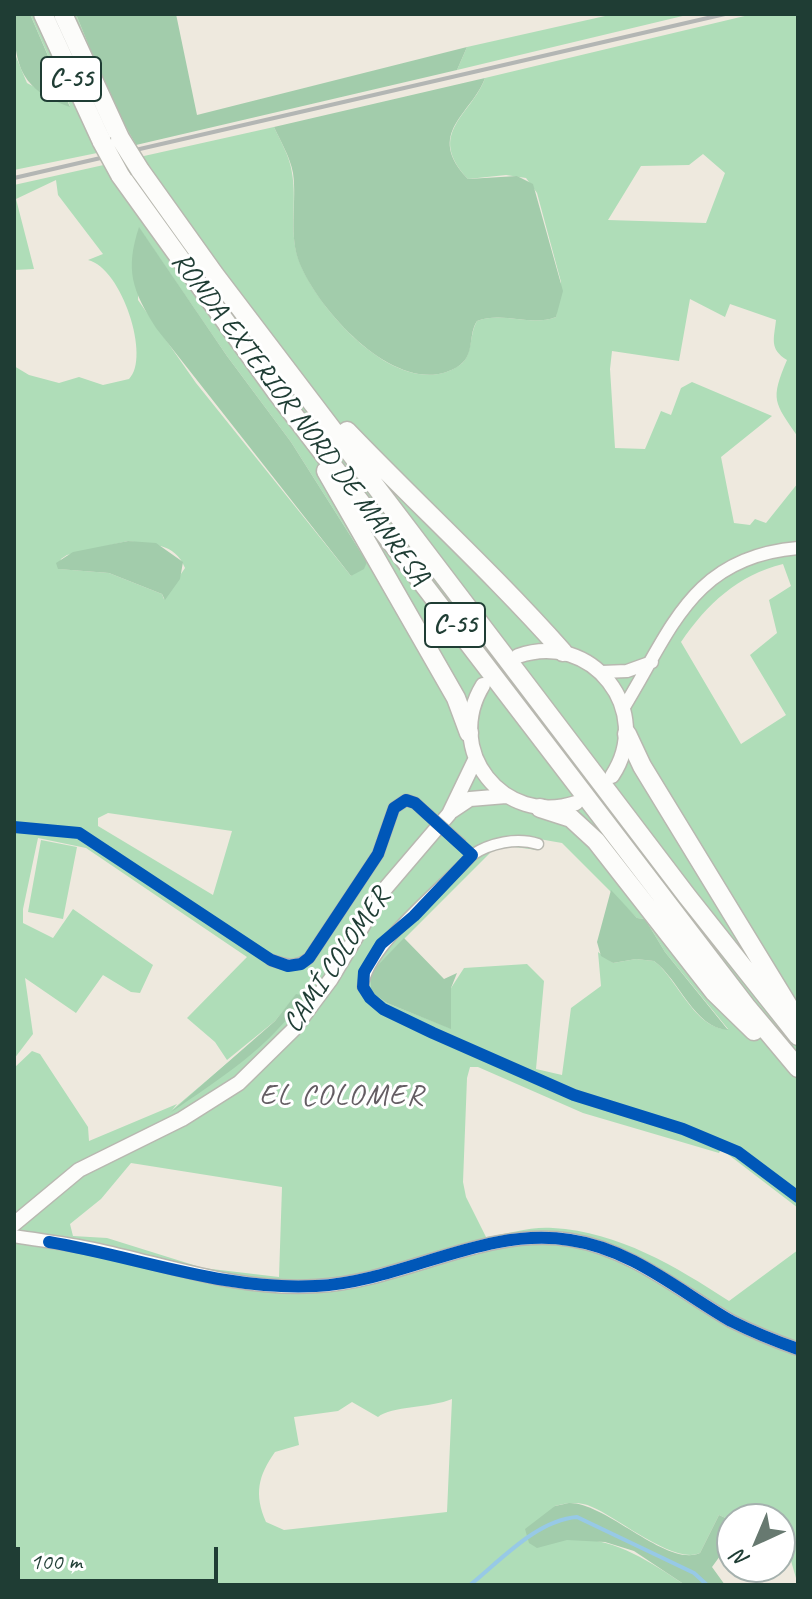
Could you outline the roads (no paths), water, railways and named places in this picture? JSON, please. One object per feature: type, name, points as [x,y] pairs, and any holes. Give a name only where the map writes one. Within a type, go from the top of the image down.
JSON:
[{"type":"highway","name":"RONDA EXTERIOR NORD DE MANRESA","points":[[43,14],[111,140],[140,170],[687,896],[798,1036]]},
{"type":"highway","name":"RONDA EXTERIOR NORD DE MANRESA","points":[[63,14],[111,140],[120,175],[302,426],[798,1071]]},
{"type":"highway","points":[[286,366],[386,475],[501,582],[563,652]]},
{"type":"highway","points":[[302,426],[356,530],[456,698],[469,733]]},
{"type":"highway","points":[[627,734],[649,778],[798,1023]]},
{"type":"highway","points":[[540,808],[571,818],[596,841],[714,992],[798,1071]]},
{"type":"main road","points":[[518,656],[540,651],[563,652],[584,659],[602,672],[624,707],[627,734],[623,756],[612,776]]},
{"type":"main road","points":[[483,685],[472,708],[469,733],[475,760],[488,780],[506,796],[540,808],[576,803]]},
{"type":"main road","name":"CAMÍ COLOMER","points":[[449,814],[475,760]]},
{"type":"main road","name":"CAMÍ COLOMER","points":[[14,1224],[79,1170],[182,1119],[239,1083],[293,1030],[331,979],[384,890],[449,814],[470,799],[506,796]]},
{"type":"street","points":[[624,707],[675,617],[704,583],[748,558],[798,548]]},
{"type":"street","points":[[602,672],[627,671],[652,662]]},
{"type":"street","points":[[271,960],[288,966],[301,964],[309,958],[378,854],[394,808],[406,800],[415,803],[472,855]]},
{"type":"street","points":[[363,987],[364,972],[381,944],[414,916],[472,855],[482,848],[524,840],[538,844]]},
{"type":"street","points":[[14,1236],[102,1250],[200,1276],[274,1287],[361,1282],[499,1243],[540,1237],[571,1240],[603,1248],[662,1275],[731,1320],[798,1349]]},
{"type":"waterway","points":[[470,1585],[534,1533],[548,1525],[577,1517],[694,1573],[707,1585]]},
{"type":"railway","points":[[14,178],[725,14]]},
{"type":"district","name":"EL COLOMER","points":[[342,1096]]}]
